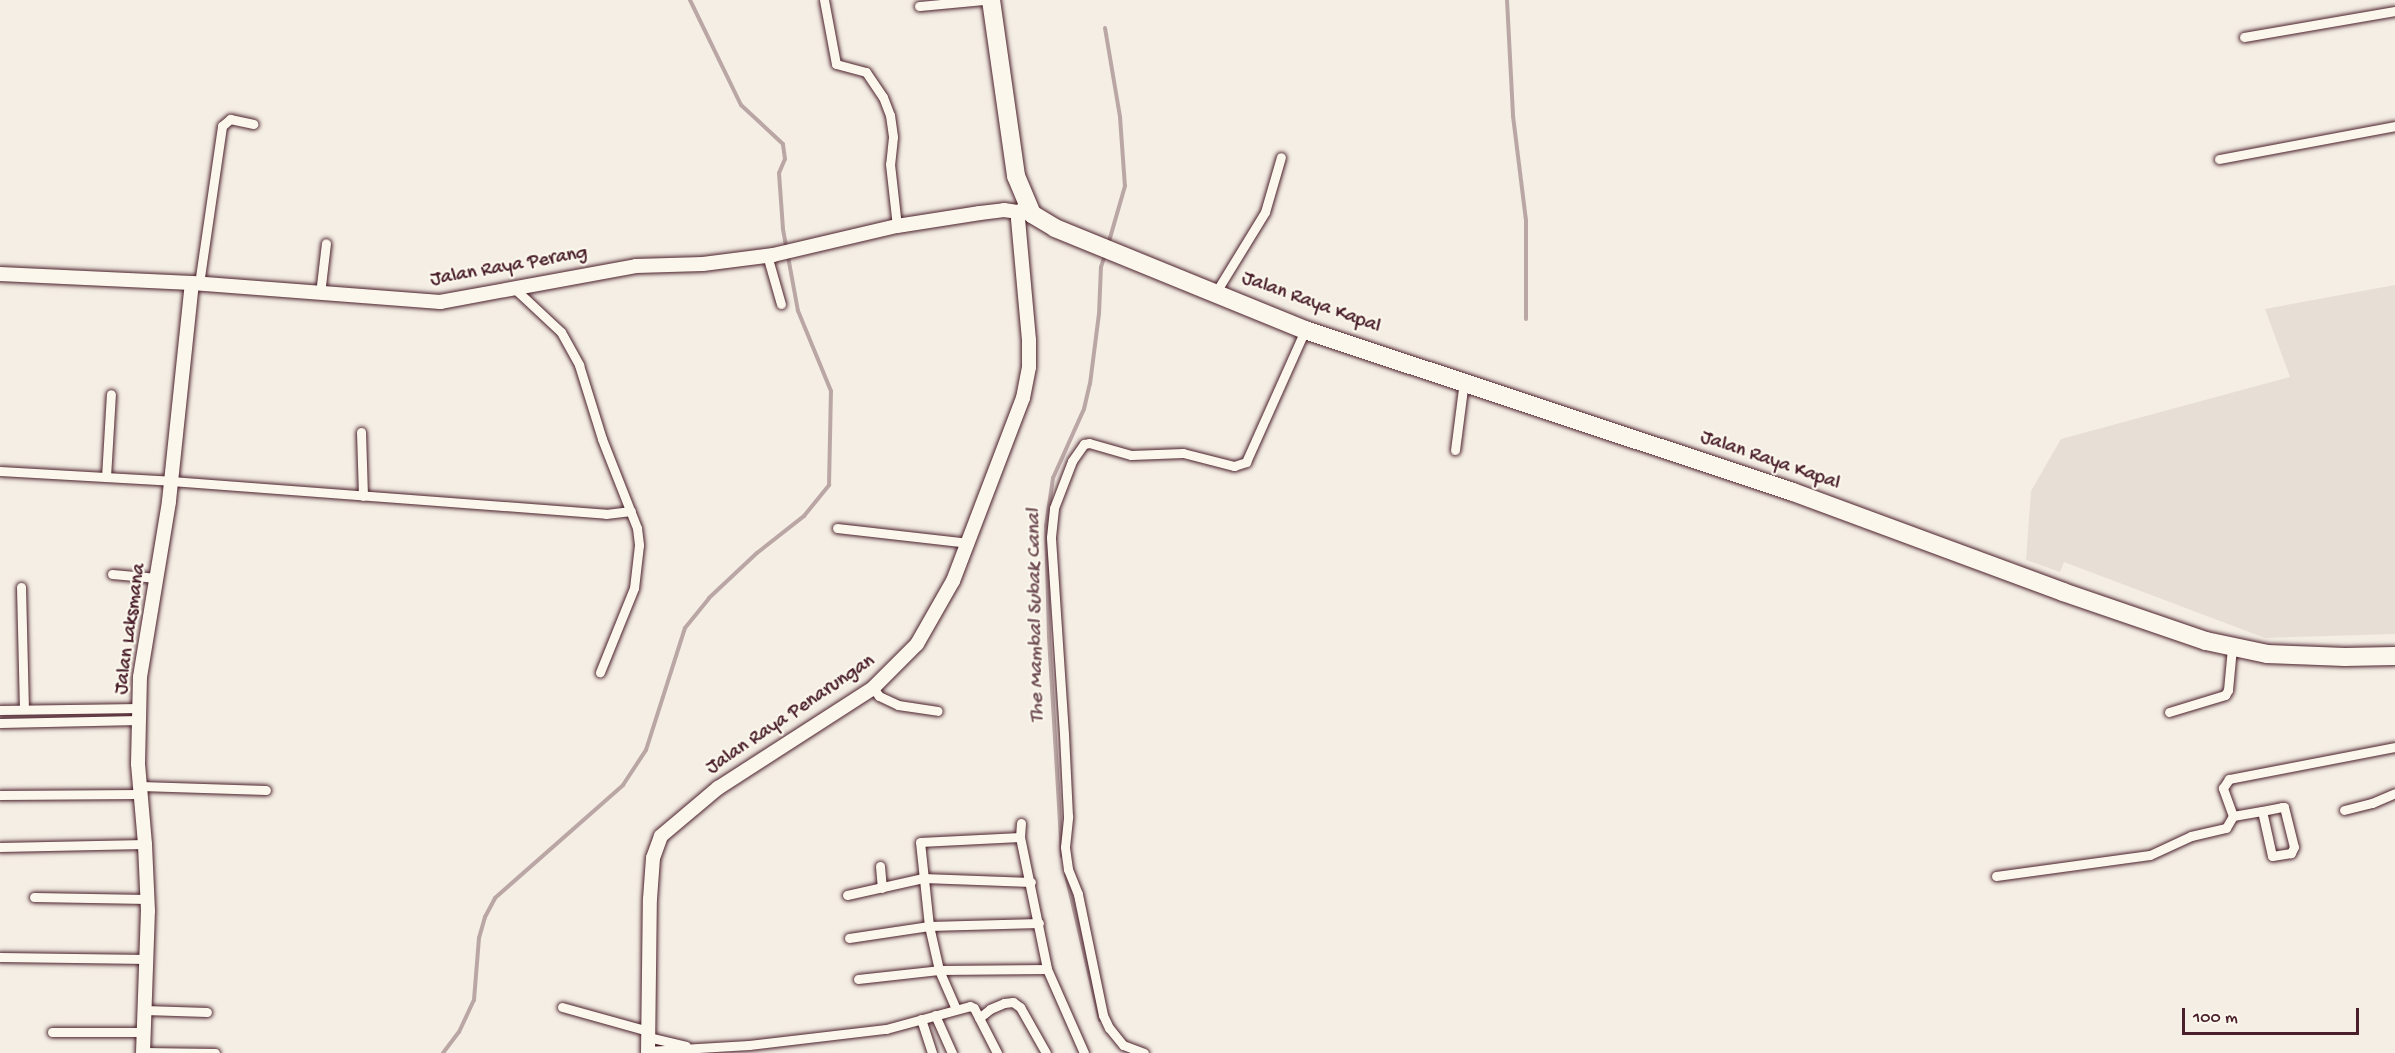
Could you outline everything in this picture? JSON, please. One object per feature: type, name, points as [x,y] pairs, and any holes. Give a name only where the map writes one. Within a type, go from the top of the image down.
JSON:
[{"type":"highway","points":[[992,0],[1013,160],[1023,209]]},
{"type":"highway","name":"Jalan Raya Kapal","points":[[1023,209],[1036,218],[1075,236],[1305,330],[1793,492],[2063,592],[2232,648],[2301,656],[2395,656]]},
{"type":"main road","name":"Jalan Raya Perang","points":[[0,274],[195,283],[440,302],[636,266],[703,264],[770,255],[897,226],[1023,209]]},
{"type":"main road","name":"Jalan Raya Penarungan","points":[[648,1043],[650,899],[653,858],[661,836],[718,788],[873,688],[906,659],[953,581],[1018,415],[1029,367],[1023,209]]},
{"type":"main road","name":"Jalan Laksmana","points":[[143,1053],[148,959],[145,844],[140,790],[140,677],[171,481],[195,283]]},
{"type":"street","points":[[824,0],[836,64],[866,72],[883,97],[890,115],[893,137],[890,164],[897,226]]},
{"type":"street","points":[[920,6],[982,0]]},
{"type":"street","points":[[2244,37],[2395,11]]},
{"type":"street","points":[[195,283],[222,126],[230,119],[253,124]]},
{"type":"street","points":[[2219,159],[2395,126]]},
{"type":"street","points":[[1216,292],[1265,212],[1281,157]]},
{"type":"street","points":[[320,294],[326,243]]},
{"type":"street","points":[[770,255],[781,304]]},
{"type":"street","points":[[515,289],[561,332],[575,357],[602,439],[631,511],[639,544],[634,588],[600,672]]},
{"type":"street","points":[[1144,1053],[1123,1045],[1108,1028],[1103,1015],[1078,894],[1068,869],[1065,846],[1068,816],[1064,734],[1051,537],[1054,508],[1072,461],[1084,444],[1089,443],[1131,455],[1183,453],[1234,466],[1246,462],[1305,330]]},
{"type":"street","points":[[1455,450],[1464,381]]},
{"type":"street","points":[[106,477],[111,394]]},
{"type":"street","points":[[361,432],[363,496]]},
{"type":"street","points":[[0,471],[527,506],[606,514],[631,511]]},
{"type":"street","points":[[837,528],[969,543]]},
{"type":"street","points":[[112,574],[157,578]]},
{"type":"street","points":[[21,587],[24,709]]},
{"type":"street","points":[[2169,712],[2225,695],[2228,690],[2232,648]]},
{"type":"street","points":[[873,688],[879,696],[898,705],[938,711]]},
{"type":"street","points":[[0,710],[139,714]]},
{"type":"street","points":[[0,723],[139,714]]},
{"type":"street","points":[[1996,876],[2150,855],[2191,836],[2226,828],[2232,816],[2223,788],[2229,779],[2395,747]]},
{"type":"street","points":[[0,795],[140,790],[266,790]]},
{"type":"street","points":[[2344,810],[2372,803],[2395,793]]},
{"type":"street","points":[[2232,816],[2262,811],[2285,808],[2294,848],[2291,853],[2272,856],[2262,811]]},
{"type":"street","points":[[1021,823],[1020,837],[1047,969],[1084,1053]]},
{"type":"street","points":[[956,1009],[939,970],[929,926],[919,845],[923,840],[1020,837]]},
{"type":"street","points":[[0,847],[145,844]]},
{"type":"street","points":[[880,866],[882,888]]},
{"type":"street","points":[[847,895],[922,878],[1031,882]]},
{"type":"street","points":[[34,897],[147,899]]},
{"type":"street","points":[[849,938],[929,926],[1039,923]]},
{"type":"street","points":[[0,957],[148,959]]},
{"type":"street","points":[[858,978],[939,970],[1047,969]]},
{"type":"street","points":[[979,1018],[990,1009],[1012,1002],[1020,1007],[1046,1053]]},
{"type":"street","points":[[562,1007],[648,1043],[692,1048],[748,1045],[875,1030],[972,1007],[997,1053]]},
{"type":"street","points":[[144,1010],[207,1012]]},
{"type":"street","points":[[935,1015],[952,1053]]},
{"type":"street","points":[[921,1019],[932,1053]]},
{"type":"street","points":[[52,1032],[143,1032]]},
{"type":"street","points":[[143,1053],[215,1053]]},
{"type":"shaded area","points":[[2395,285],[2395,634],[2265,638],[2064,562],[2060,572],[2026,560],[2031,491],[2061,439],[2290,377],[2265,309]]},
{"type":"waterway","points":[[443,1053],[459,1032],[474,1000],[479,938],[485,917],[495,898],[623,785],[646,750],[685,628],[709,598],[757,553],[804,516],[829,485],[831,391],[798,311],[783,229],[779,173],[785,159],[783,144],[741,105],[690,0]]},
{"type":"waterway","points":[[1507,0],[1513,116],[1526,220],[1526,319]]},
{"type":"waterway","name":"The Mambal Subak Canal","points":[[1105,28],[1120,117],[1125,186],[1108,245]]},
{"type":"waterway","name":"The Mambal Subak Canal","points":[[1062,856],[1049,637],[1046,526],[1053,478],[1084,409],[1090,384],[1099,314],[1101,267],[1105,255]]},
{"type":"waterway","name":"The Mambal Subak Canal","points":[[1066,875],[1100,1020]]}]
